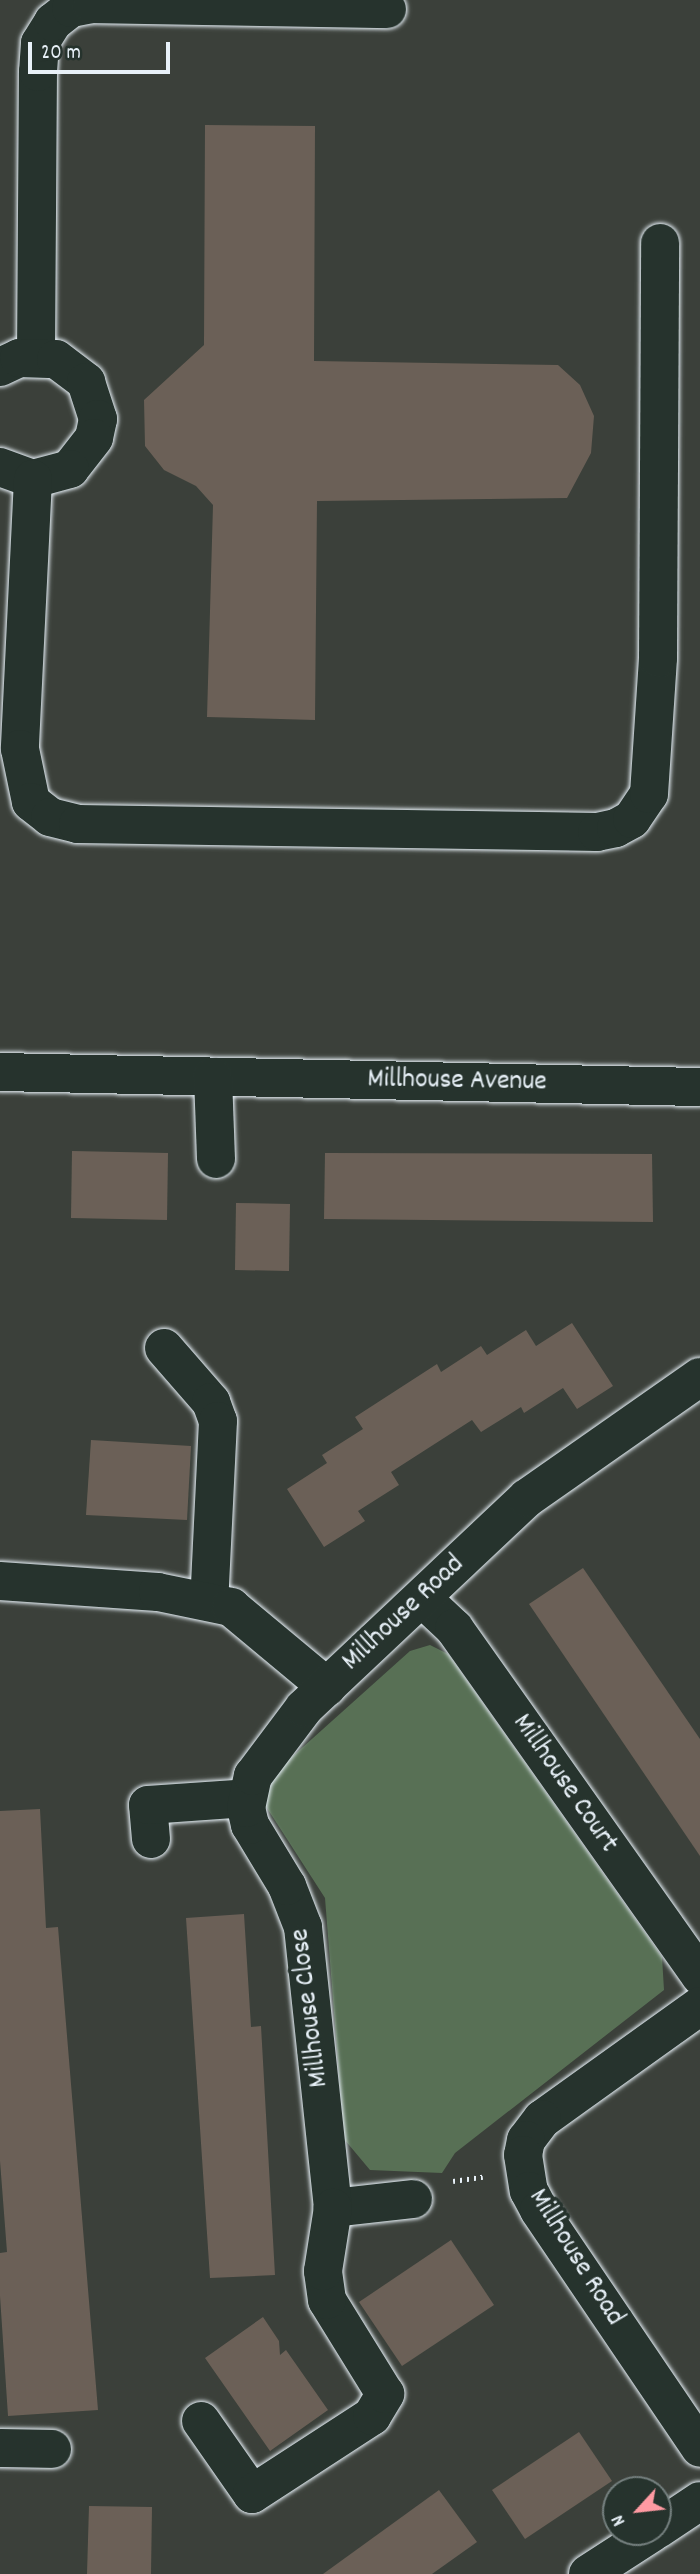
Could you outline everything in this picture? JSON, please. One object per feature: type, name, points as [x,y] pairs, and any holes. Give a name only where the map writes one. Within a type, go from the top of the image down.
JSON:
[{"type":"street","points":[[36,355],[38,72],[40,43],[53,22],[71,8],[92,4],[387,9]]},
{"type":"street","points":[[0,367],[36,355],[73,368],[95,400],[98,419],[94,438],[70,469],[16,473],[20,749],[31,802],[50,817],[91,825],[597,832],[616,828],[642,808],[650,780],[658,658],[660,243]]},
{"type":"street","name":"Millhouse Avenue","points":[[0,1072],[700,1087]]},
{"type":"street","points":[[213,1077],[216,1159]]},
{"type":"street","points":[[164,1349],[211,1402],[218,1421],[209,1602]]},
{"type":"street","name":"Millhouse Road","points":[[0,1581],[158,1592],[231,1607],[265,1632],[327,1687],[564,1468],[700,1377]]},
{"type":"street","name":"Millhouse Court","points":[[422,1598],[454,1628],[700,1976]]},
{"type":"street","points":[[151,1839],[148,1805],[247,1798],[265,1753],[327,1687]]},
{"type":"street","name":"Millhouse Close","points":[[201,2420],[252,2494],[372,2416],[385,2394],[327,2300],[323,2271],[333,2208],[303,1927],[287,1886],[253,1831],[247,1798]]},
{"type":"street","name":"Millhouse Road","points":[[700,2006],[542,2119],[526,2140],[524,2172],[539,2210],[700,2448]]},
{"type":"street","points":[[333,2208],[413,2199]]},
{"type":"street","points":[[0,2448],[51,2449]]},
{"type":"street","points":[[672,2520],[700,2501]]},
{"type":"street","points":[[588,2574],[631,2546]]},
{"type":"path","points":[[413,2199],[430,2184],[524,2172]]},
{"type":"green space","points":[[430,1645],[448,1654],[662,1957],[664,1990],[455,2153],[442,2173],[370,2170],[344,2139],[325,1898],[265,1805],[274,1773],[410,1651]]},
{"type":"building","points":[[205,125],[315,126],[314,361],[558,365],[580,385],[594,416],[591,453],[567,498],[317,501],[315,720],[207,717],[213,505],[196,486],[164,470],[145,446],[144,400],[204,345]]},
{"type":"building","points":[[72,1151],[168,1153],[167,1220],[71,1218]]},
{"type":"building","points":[[325,1153],[652,1154],[653,1222],[324,1219]]},
{"type":"building","points":[[236,1203],[290,1204],[289,1271],[235,1270]]},
{"type":"building","points":[[572,1323],[613,1386],[577,1409],[563,1388],[524,1413],[521,1407],[481,1432],[472,1420],[391,1472],[399,1485],[358,1511],[365,1521],[324,1547],[287,1489],[327,1463],[322,1455],[363,1429],[355,1417],[437,1364],[441,1372],[481,1346],[487,1355],[526,1330],[536,1346]]},
{"type":"building","points":[[91,1440],[191,1446],[187,1520],[86,1515]]},
{"type":"building","points":[[583,1568],[700,1739],[700,1856],[529,1604]]},
{"type":"building","points":[[40,1809],[46,1928],[58,1927],[98,2410],[8,2416],[0,2296],[0,2253],[7,2252],[0,2161],[0,1811]]},
{"type":"building","points":[[244,1914],[251,2027],[261,2026],[275,2275],[210,2278],[186,1918]]},
{"type":"building","points":[[451,2240],[494,2305],[402,2366],[359,2302]]},
{"type":"building","points":[[263,2317],[279,2341],[280,2355],[286,2350],[328,2410],[270,2451],[205,2358]]},
{"type":"building","points":[[579,2432],[609,2476],[602,2476],[602,2488],[525,2539],[492,2490]]},
{"type":"building","points":[[439,2490],[477,2542],[432,2574],[323,2574]]},
{"type":"building","points":[[89,2506],[152,2507],[151,2574],[87,2574]]}]
